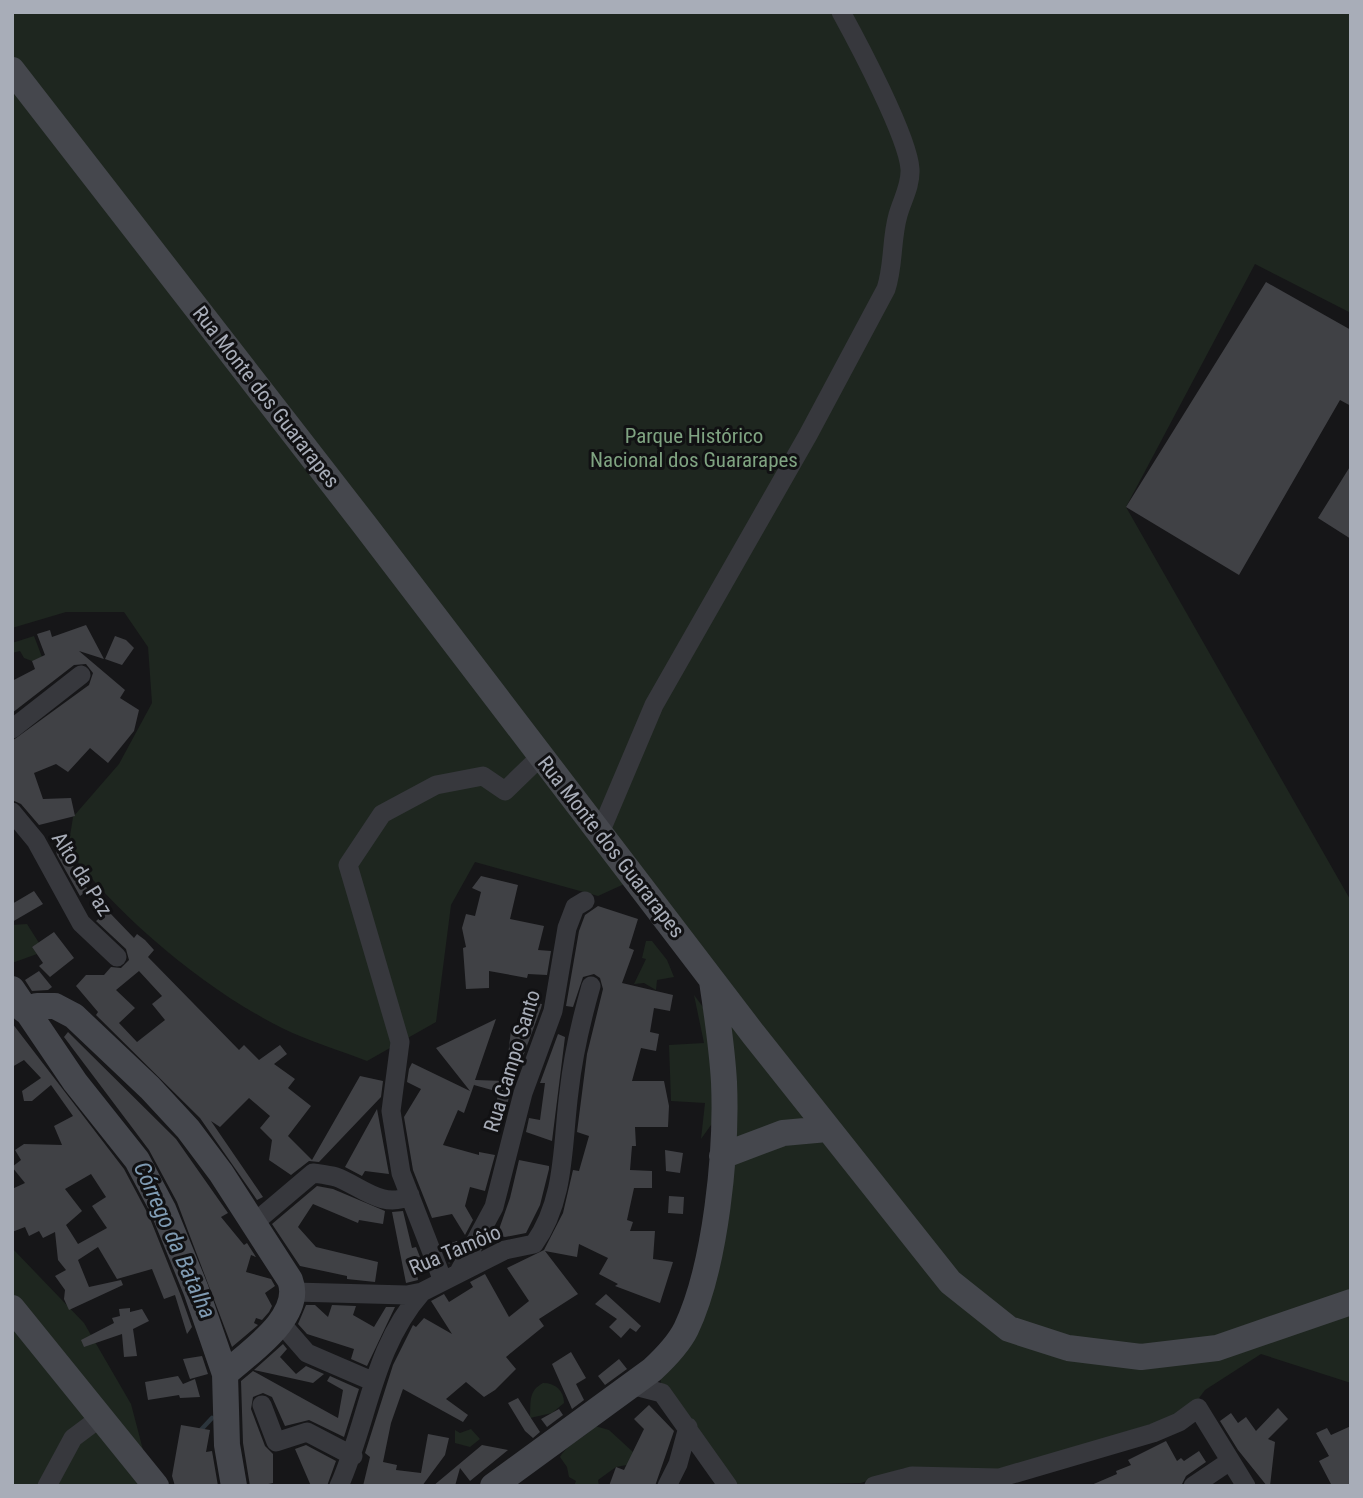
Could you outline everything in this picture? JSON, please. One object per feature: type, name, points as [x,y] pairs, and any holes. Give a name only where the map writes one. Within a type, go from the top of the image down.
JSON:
[{"type":"main road","name":"Rua Monte dos Guararapes","points":[[12,70],[364,524],[599,835],[711,975],[827,1129],[950,1282],[1009,1329],[1038,1340],[1102,1353],[1141,1357],[1237,1343],[1351,1302]]},
{"type":"main road","points":[[493,1486],[665,1359],[691,1315],[709,1253],[722,1156],[724,1084],[711,975]]},
{"type":"main road","points":[[18,999],[37,1006],[55,1006],[74,1016],[100,1037],[150,1088],[188,1129],[290,1280],[293,1292],[288,1310],[280,1322],[225,1374]]},
{"type":"main road","points":[[18,999],[137,1160],[173,1232],[225,1374],[227,1445],[234,1486]]},
{"type":"main road","points":[[722,1156],[783,1133],[827,1129]]},
{"type":"main road","points":[[12,1308],[156,1486]]},
{"type":"street","points":[[599,835],[654,705],[808,435],[886,289],[892,272],[897,217],[910,181],[910,167],[895,123],[841,12]]},
{"type":"street","points":[[12,729],[80,675]]},
{"type":"street","points":[[451,1277],[401,1173],[391,1111],[400,1042],[348,865],[382,814],[436,785],[483,776],[505,791],[540,757]]},
{"type":"street","name":"Alto da Paz","points":[[12,812],[36,841],[81,923],[117,957]]},
{"type":"street","name":"Rua Campo Santo","points":[[451,1277],[494,1207],[523,1093],[553,1011],[568,928],[575,907],[585,901]]},
{"type":"street","name":"Rua Tamôio","points":[[293,1292],[422,1292],[505,1250],[526,1248],[534,1244],[541,1234],[561,1178],[575,1047],[592,986]]},
{"type":"street","points":[[249,1216],[313,1173],[336,1177],[374,1197],[401,1200],[410,1195]]},
{"type":"street","points":[[339,1486],[353,1456],[372,1381],[402,1315],[422,1292]]},
{"type":"street","points":[[280,1322],[307,1353],[330,1366],[372,1381]]},
{"type":"street","points":[[631,1385],[662,1393],[728,1486]]},
{"type":"street","points":[[262,1405],[276,1442],[307,1432],[353,1456]]},
{"type":"street","points":[[874,1486],[912,1476],[965,1483],[999,1478],[1026,1478],[1153,1433],[1179,1422],[1198,1408],[1246,1486]]},
{"type":"street","points":[[47,1486],[73,1438],[101,1417]]},
{"type":"street","points":[[667,1486],[678,1464],[688,1427]]},
{"type":"street","points":[[1193,1486],[1230,1461]]},
{"type":"green space","name":"Parque Histórico Nacional dos Guararapes","points":[[12,12],[1351,12],[1351,313],[1255,264],[1126,507],[1351,901],[1351,1383],[1261,1354],[1205,1390],[1196,1402],[1177,1416],[994,1473],[947,1478],[904,1468],[861,1483],[730,1486],[662,1393],[658,1358],[678,1322],[696,1277],[716,1118],[701,1139],[705,1103],[671,1101],[669,1045],[704,1043],[694,995],[718,1027],[711,975],[633,880],[598,896],[475,862],[451,905],[436,1022],[367,1061],[292,1033],[224,994],[165,950],[112,900],[68,849],[73,817],[119,764],[152,703],[148,647],[124,612],[66,612],[12,628]]},
{"type":"green space","points":[[34,636],[42,657],[32,661],[24,658],[20,651],[12,653],[12,643]]},
{"type":"green space","points":[[27,924],[39,943],[32,947],[37,954],[12,963],[12,925]]},
{"type":"green space","points":[[646,941],[652,941],[667,960],[674,977],[657,980],[656,990],[644,983],[634,984],[646,959],[642,958]]},
{"type":"green space","points":[[12,1248],[84,1323],[131,1404],[148,1469],[136,1486],[12,1486]]},
{"type":"green space","points":[[543,1383],[558,1388],[564,1403],[552,1413],[530,1418],[533,1393]]},
{"type":"green space","points":[[595,1426],[609,1430],[633,1452],[632,1464],[616,1467],[598,1480],[599,1486],[574,1486],[576,1481],[569,1477],[567,1467],[560,1457]]},
{"type":"green space","points":[[471,1429],[480,1439],[470,1447],[455,1443],[455,1430],[460,1433]]},
{"type":"building","points":[[1266,282],[1351,330],[1351,406],[1340,400],[1239,575],[1126,507]]},
{"type":"building","points":[[1351,465],[1351,539],[1318,518]]},
{"type":"building","points":[[86,625],[104,659],[79,651],[125,690],[120,698],[139,710],[134,731],[108,763],[90,748],[68,772],[56,764],[34,773],[43,799],[71,798],[75,816],[39,825],[21,804],[12,800],[12,741],[89,685],[93,673],[86,664],[74,665],[12,713],[12,681],[35,669],[32,661],[45,655],[37,634],[50,630],[52,637]]},
{"type":"building","points":[[115,636],[126,640],[134,648],[122,665],[105,659]]},
{"type":"building","points":[[59,842],[88,890],[80,896],[57,855],[54,844]]},
{"type":"building","points":[[481,876],[518,885],[510,919],[544,926],[538,950],[551,951],[547,975],[528,974],[527,978],[489,971],[489,988],[466,989],[463,948],[466,947],[462,928],[466,914],[475,916],[481,892],[472,888]]},
{"type":"building","points":[[34,891],[43,904],[12,922],[12,904]]},
{"type":"building","points":[[598,906],[638,919],[629,948],[634,950],[622,983],[673,995],[670,1011],[654,1008],[650,1032],[659,1034],[656,1051],[641,1048],[632,1081],[664,1081],[669,1106],[668,1127],[635,1127],[636,1146],[632,1146],[630,1170],[652,1171],[652,1188],[634,1188],[627,1220],[633,1222],[630,1231],[655,1231],[653,1259],[673,1262],[660,1303],[615,1286],[618,1284],[599,1274],[608,1258],[579,1244],[577,1257],[545,1251],[578,1294],[539,1319],[544,1326],[506,1357],[516,1369],[495,1390],[484,1397],[466,1382],[446,1399],[468,1415],[463,1422],[403,1389],[391,1423],[383,1462],[397,1465],[396,1470],[421,1473],[428,1434],[449,1438],[445,1455],[422,1486],[363,1486],[370,1457],[365,1453],[393,1365],[413,1325],[416,1327],[424,1318],[452,1334],[431,1301],[444,1294],[449,1302],[473,1287],[470,1282],[485,1274],[509,1317],[529,1301],[507,1268],[544,1250],[563,1213],[573,1170],[579,1171],[589,1136],[577,1132],[587,1054],[603,989],[600,978],[594,974],[583,977],[573,1007],[566,1006],[579,931],[585,915]]},
{"type":"building","points":[[108,911],[134,938],[137,934],[145,940],[154,950],[148,957],[239,1050],[244,1045],[259,1060],[280,1045],[287,1054],[274,1064],[295,1079],[288,1088],[311,1106],[288,1136],[312,1160],[360,1076],[383,1081],[381,1097],[319,1162],[309,1161],[291,1175],[269,1160],[272,1140],[260,1128],[270,1116],[249,1098],[220,1127],[211,1121],[263,1197],[257,1200],[200,1118],[96,1015],[98,1012],[76,986],[86,975],[104,975],[111,967],[121,968],[129,960],[126,949],[96,921]],"holes":[[[139,971],[162,996],[152,1004],[165,1020],[137,1042],[119,1023],[135,1008],[116,990]]]},
{"type":"building","points":[[54,932],[74,958],[50,977],[39,966],[43,963],[32,947]]},
{"type":"building","points":[[39,971],[52,987],[48,990],[32,991],[25,980]]},
{"type":"building","points":[[525,1002],[542,1004],[511,1089],[502,1125],[491,1121],[499,1092],[474,1085],[475,1082],[464,1113],[458,1110],[443,1145],[479,1155],[479,1152],[495,1155],[485,1191],[470,1187],[465,1206],[473,1220],[465,1235],[452,1214],[432,1218],[413,1170],[404,1117],[421,1089],[407,1082],[409,1069],[412,1063],[470,1091],[436,1048],[496,1019],[475,1080],[505,1081],[511,1030],[520,1034]]},
{"type":"building","points":[[12,1023],[124,1169],[149,1216],[181,1296],[192,1327],[187,1334],[175,1295],[164,1299],[152,1269],[117,1279],[98,1247],[78,1260],[89,1287],[121,1280],[123,1285],[69,1310],[64,1299],[65,1290],[55,1276],[66,1270],[58,1260],[55,1232],[43,1238],[39,1231],[29,1236],[25,1227],[12,1232],[12,1189],[25,1183],[12,1167],[21,1160],[15,1150],[24,1144],[62,1145],[54,1126],[73,1116],[51,1085],[32,1101],[24,1101],[22,1091],[41,1078],[24,1060],[12,1067]],"holes":[[[91,1174],[106,1197],[92,1206],[107,1228],[78,1244],[66,1225],[82,1211],[65,1189]]]},
{"type":"building","points":[[68,1032],[176,1139],[228,1213],[221,1217],[244,1245],[247,1243],[256,1257],[251,1255],[246,1272],[271,1279],[275,1286],[265,1293],[272,1306],[269,1312],[262,1320],[256,1318],[254,1323],[258,1325],[232,1347],[177,1202],[149,1150],[64,1037]]},
{"type":"building","points":[[558,1034],[565,1037],[552,1141],[526,1132],[529,1118],[540,1120],[545,1083],[540,1083]]},
{"type":"building","points":[[377,1109],[389,1174],[365,1171],[362,1176],[345,1167]]},
{"type":"building","points":[[665,1150],[683,1153],[680,1173],[666,1171]]},
{"type":"building","points":[[519,1160],[549,1166],[549,1169],[540,1205],[526,1233],[505,1237],[497,1235]]},
{"type":"building","points":[[317,1186],[333,1189],[385,1211],[383,1224],[359,1220],[358,1223],[313,1204],[298,1227],[316,1247],[378,1262],[375,1282],[347,1279],[347,1276],[300,1266],[272,1224]]},
{"type":"building","points":[[669,1196],[684,1197],[683,1214],[668,1213]]},
{"type":"building","points":[[403,1211],[412,1248],[416,1247],[426,1272],[417,1274],[418,1280],[406,1283],[392,1212]]},
{"type":"building","points":[[457,1241],[458,1247],[449,1264],[442,1246]]},
{"type":"building","points":[[606,1294],[641,1326],[636,1332],[630,1328],[621,1338],[609,1327],[617,1319],[595,1304]]},
{"type":"building","points":[[306,1305],[315,1305],[328,1317],[332,1305],[356,1306],[353,1315],[374,1327],[386,1307],[395,1307],[367,1366],[351,1359],[354,1349],[307,1334],[298,1324]]},
{"type":"building","points":[[130,1308],[130,1312],[142,1309],[149,1321],[133,1329],[137,1356],[124,1357],[122,1334],[84,1347],[81,1340],[114,1323],[112,1318],[120,1316],[119,1309]]},
{"type":"building","points":[[283,1344],[287,1349],[280,1357],[296,1374],[306,1366],[324,1374],[313,1383],[254,1370]]},
{"type":"building","points":[[571,1352],[586,1378],[576,1384],[584,1400],[572,1409],[552,1364]]},
{"type":"building","points":[[202,1356],[208,1374],[190,1379],[183,1359]]},
{"type":"building","points":[[619,1359],[627,1369],[605,1385],[598,1376]]},
{"type":"building","points":[[253,1371],[338,1418],[343,1390],[327,1381],[330,1376],[359,1389],[344,1437],[309,1420],[285,1426],[272,1397],[263,1393],[253,1397],[251,1409],[265,1446],[273,1454],[273,1483],[259,1486],[250,1486],[243,1443],[241,1381]]},
{"type":"building","points":[[178,1376],[183,1384],[195,1379],[200,1397],[180,1398],[179,1395],[148,1400],[145,1382]]},
{"type":"building","points":[[518,1398],[540,1432],[533,1438],[525,1431],[508,1403]]},
{"type":"building","points":[[649,1405],[674,1431],[655,1486],[609,1486],[616,1467],[624,1470],[644,1429],[634,1419]]},
{"type":"building","points":[[1278,1408],[1288,1419],[1268,1439],[1275,1442],[1270,1486],[1267,1486],[1238,1450],[1220,1421],[1231,1413],[1238,1423],[1246,1417],[1256,1431]]},
{"type":"building","points":[[559,1409],[563,1415],[547,1427],[541,1419]]},
{"type":"building","points":[[181,1425],[210,1430],[206,1452],[212,1451],[218,1486],[175,1486],[172,1476]]},
{"type":"building","points":[[1351,1426],[1351,1486],[1332,1486],[1319,1461],[1329,1456],[1316,1433],[1327,1428],[1331,1435]]},
{"type":"building","points":[[1166,1441],[1177,1461],[1181,1458],[1184,1461],[1199,1451],[1206,1462],[1186,1476],[1181,1486],[1089,1486],[1117,1474],[1116,1471],[1131,1465],[1128,1460]]},
{"type":"building","points":[[306,1445],[336,1461],[327,1486],[311,1486],[295,1449]]},
{"type":"building","points":[[482,1445],[508,1450],[470,1481],[460,1468],[455,1486],[433,1486]]},
{"type":"waterway","name":"Córrego da Batalha","points":[[198,1433],[212,1418]]}]
